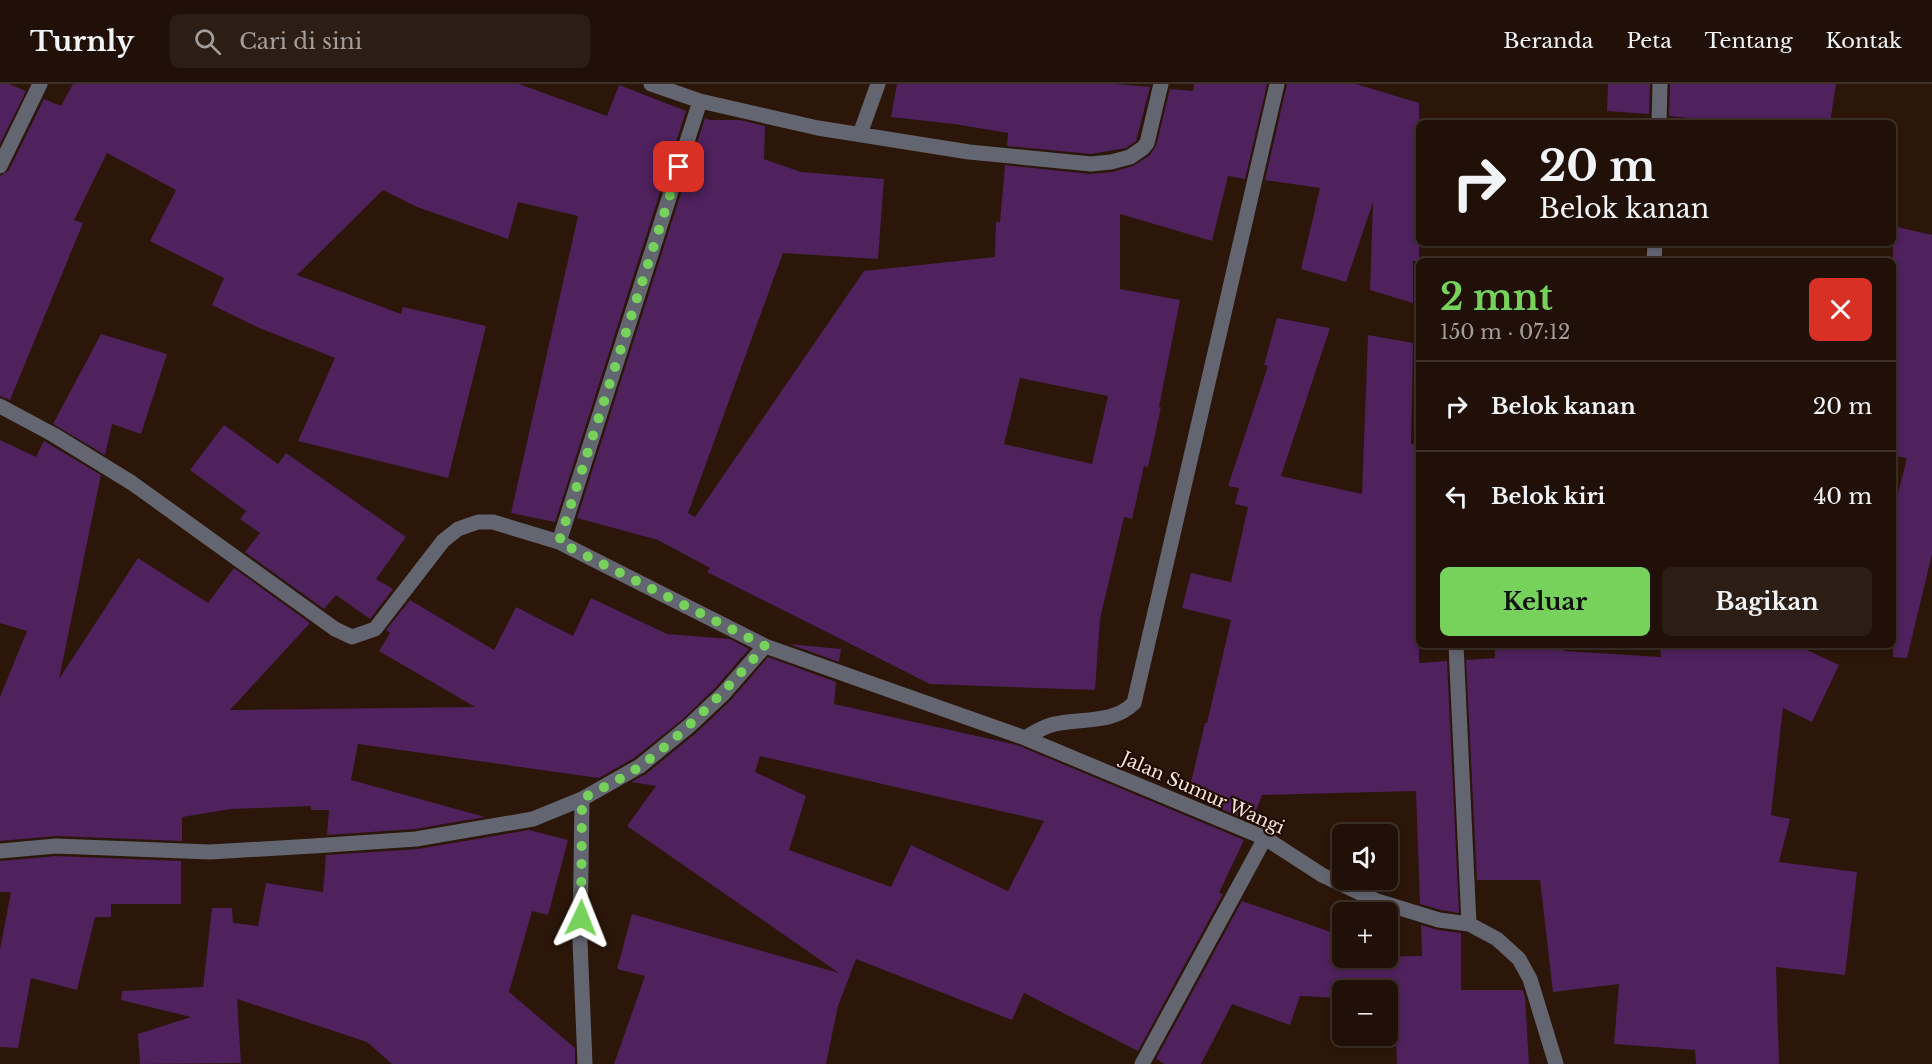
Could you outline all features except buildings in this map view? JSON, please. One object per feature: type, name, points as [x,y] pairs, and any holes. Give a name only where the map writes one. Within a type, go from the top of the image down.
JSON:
[{"type":"street","points":[[0,166],[40,84]]},
{"type":"street","points":[[651,84],[700,101],[818,128],[969,152],[1091,164],[1130,157],[1143,148],[1147,143],[1161,84]]},
{"type":"street","points":[[860,134],[878,84]]},
{"type":"street","points":[[1025,738],[1039,729],[1054,724],[1111,717],[1125,712],[1134,703],[1277,84]]},
{"type":"street","points":[[1659,120],[1660,84]]},
{"type":"street","points":[[559,542],[700,101]]},
{"type":"street","name":"Jalan Sumur Wangi","points":[[0,406],[54,435],[132,483],[335,629],[352,637],[364,635],[375,629],[443,541],[458,528],[478,522],[493,522],[559,542],[765,646],[1025,738],[1265,838],[1322,875],[1377,902],[1439,920],[1469,924],[1497,939],[1519,959],[1530,979],[1557,1064]]},
{"type":"street","points":[[0,851],[56,846],[210,852],[416,839],[533,819],[582,799],[640,766],[681,733],[723,693],[765,646]]},
{"type":"street","points":[[1456,648],[1469,924]]},
{"type":"street","points":[[582,799],[580,941],[585,1064]]},
{"type":"street","points":[[1142,1064],[1265,838]]},
{"type":"route","points":[[581,918],[582,799],[640,766],[688,726],[723,693],[765,646],[559,542],[679,167]]}]
